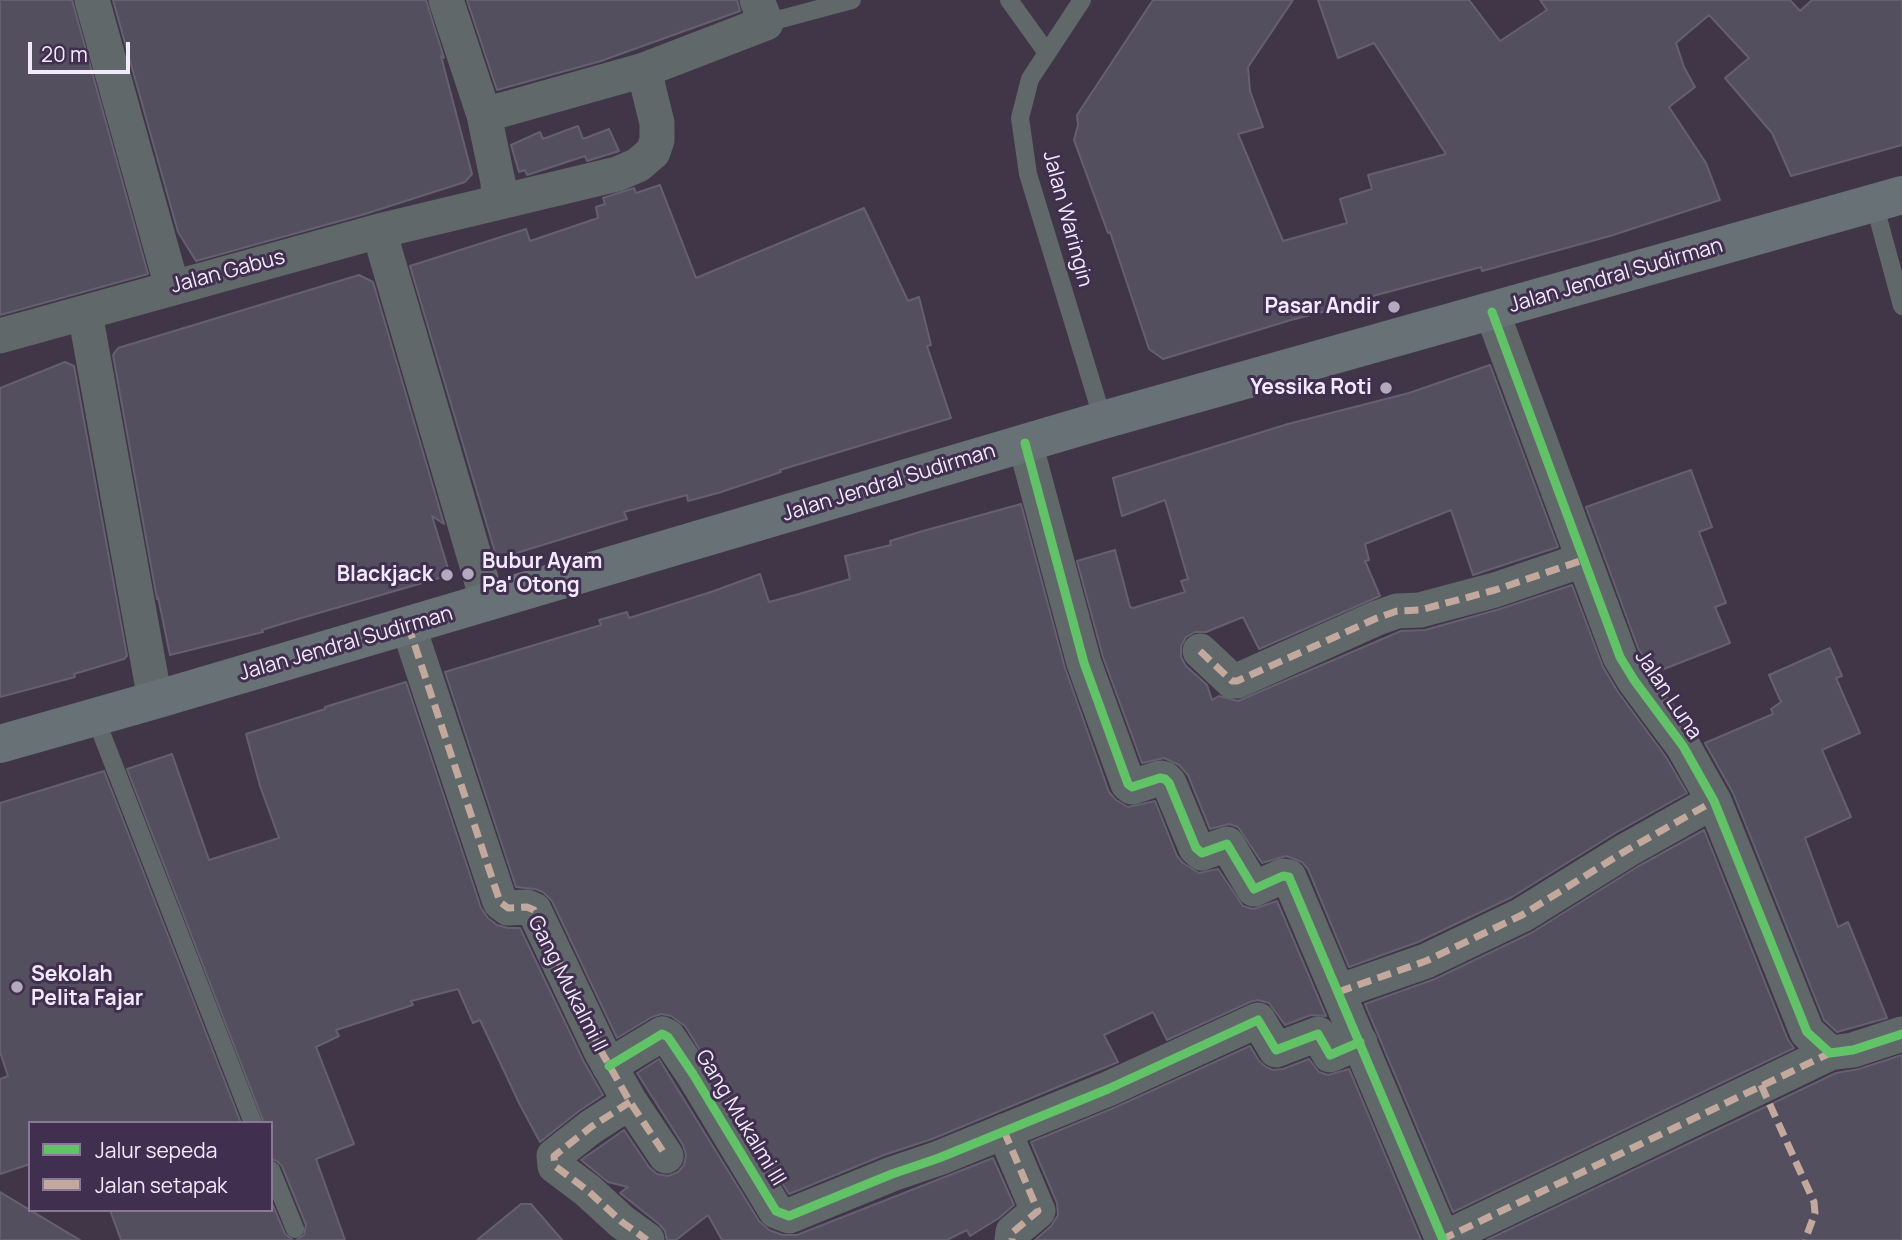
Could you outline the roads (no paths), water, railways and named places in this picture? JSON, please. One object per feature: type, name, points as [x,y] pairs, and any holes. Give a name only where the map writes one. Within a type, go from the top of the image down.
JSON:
[{"type":"main road","name":"Jalan Jendral Sudirman","points":[[0,744],[155,701],[1102,420],[1888,199]]},
{"type":"street","points":[[92,0],[172,286]]},
{"type":"street","points":[[446,0],[484,115],[498,182],[499,202]]},
{"type":"street","points":[[484,115],[644,70],[762,12]]},
{"type":"street","name":"Jalan Gabus","points":[[0,336],[172,286],[379,231],[617,174],[638,165],[653,152],[657,140],[657,123],[644,70]]},
{"type":"street","points":[[379,231],[488,603]]},
{"type":"street","name":"Jalan Luna","points":[[1492,312],[1620,657],[1683,746],[1714,801],[1807,1032],[1830,1053]]},
{"type":"street","points":[[85,313],[155,701]]},
{"type":"street","points":[[1025,443],[1084,663],[1128,784],[1132,787],[1160,778],[1165,779],[1199,851],[1202,853],[1227,844],[1251,888],[1256,889],[1283,876],[1289,877],[1442,1240],[1830,1053],[1853,1050],[1902,1034]]},
{"type":"street","points":[[1200,651],[1232,681],[1237,681],[1397,611],[1420,610],[1496,590],[1583,561]]},
{"type":"street","name":"Gang Mukalmi II","points":[[408,625],[500,902],[508,908],[527,907],[534,910],[609,1066],[666,1156]]},
{"type":"street","points":[[1338,992],[1426,961],[1522,915],[1627,850],[1714,801]]},
{"type":"street","points":[[1012,1240],[1013,1232],[1038,1211],[1004,1131],[1108,1089],[1258,1020],[1276,1050],[1318,1034],[1329,1055],[1360,1042]]},
{"type":"street","name":"Gang Mukalmi III","points":[[609,1066],[662,1034],[667,1037],[687,1064],[776,1211],[782,1215],[800,1212],[1004,1131]]},
{"type":"street","points":[[630,1102],[591,1127],[554,1156],[555,1166],[587,1190],[622,1222],[648,1240]]},
{"type":"lane","points":[[762,12],[852,0]]},
{"type":"lane","points":[[1009,0],[1047,53]]},
{"type":"lane","name":"Jalan Waringin","points":[[1082,0],[1030,79],[1020,118],[1028,174],[1102,420]]},
{"type":"lane","points":[[1888,199],[1902,306]]},
{"type":"lane","points":[[95,717],[252,1121]]},
{"type":"lane","points":[[273,1175],[295,1229]]},
{"type":"place","name":"Pasar Andir","points":[[1394,307]]},
{"type":"place","name":"Yessika Roti","points":[[1386,388]]},
{"type":"place","name":"Bubur Ayam Pa' Otong","points":[[468,574]]},
{"type":"place","name":"Blackjack","points":[[447,575]]},
{"type":"place","name":"Sekolah Pelita Fajar","points":[[17,987]]}]
